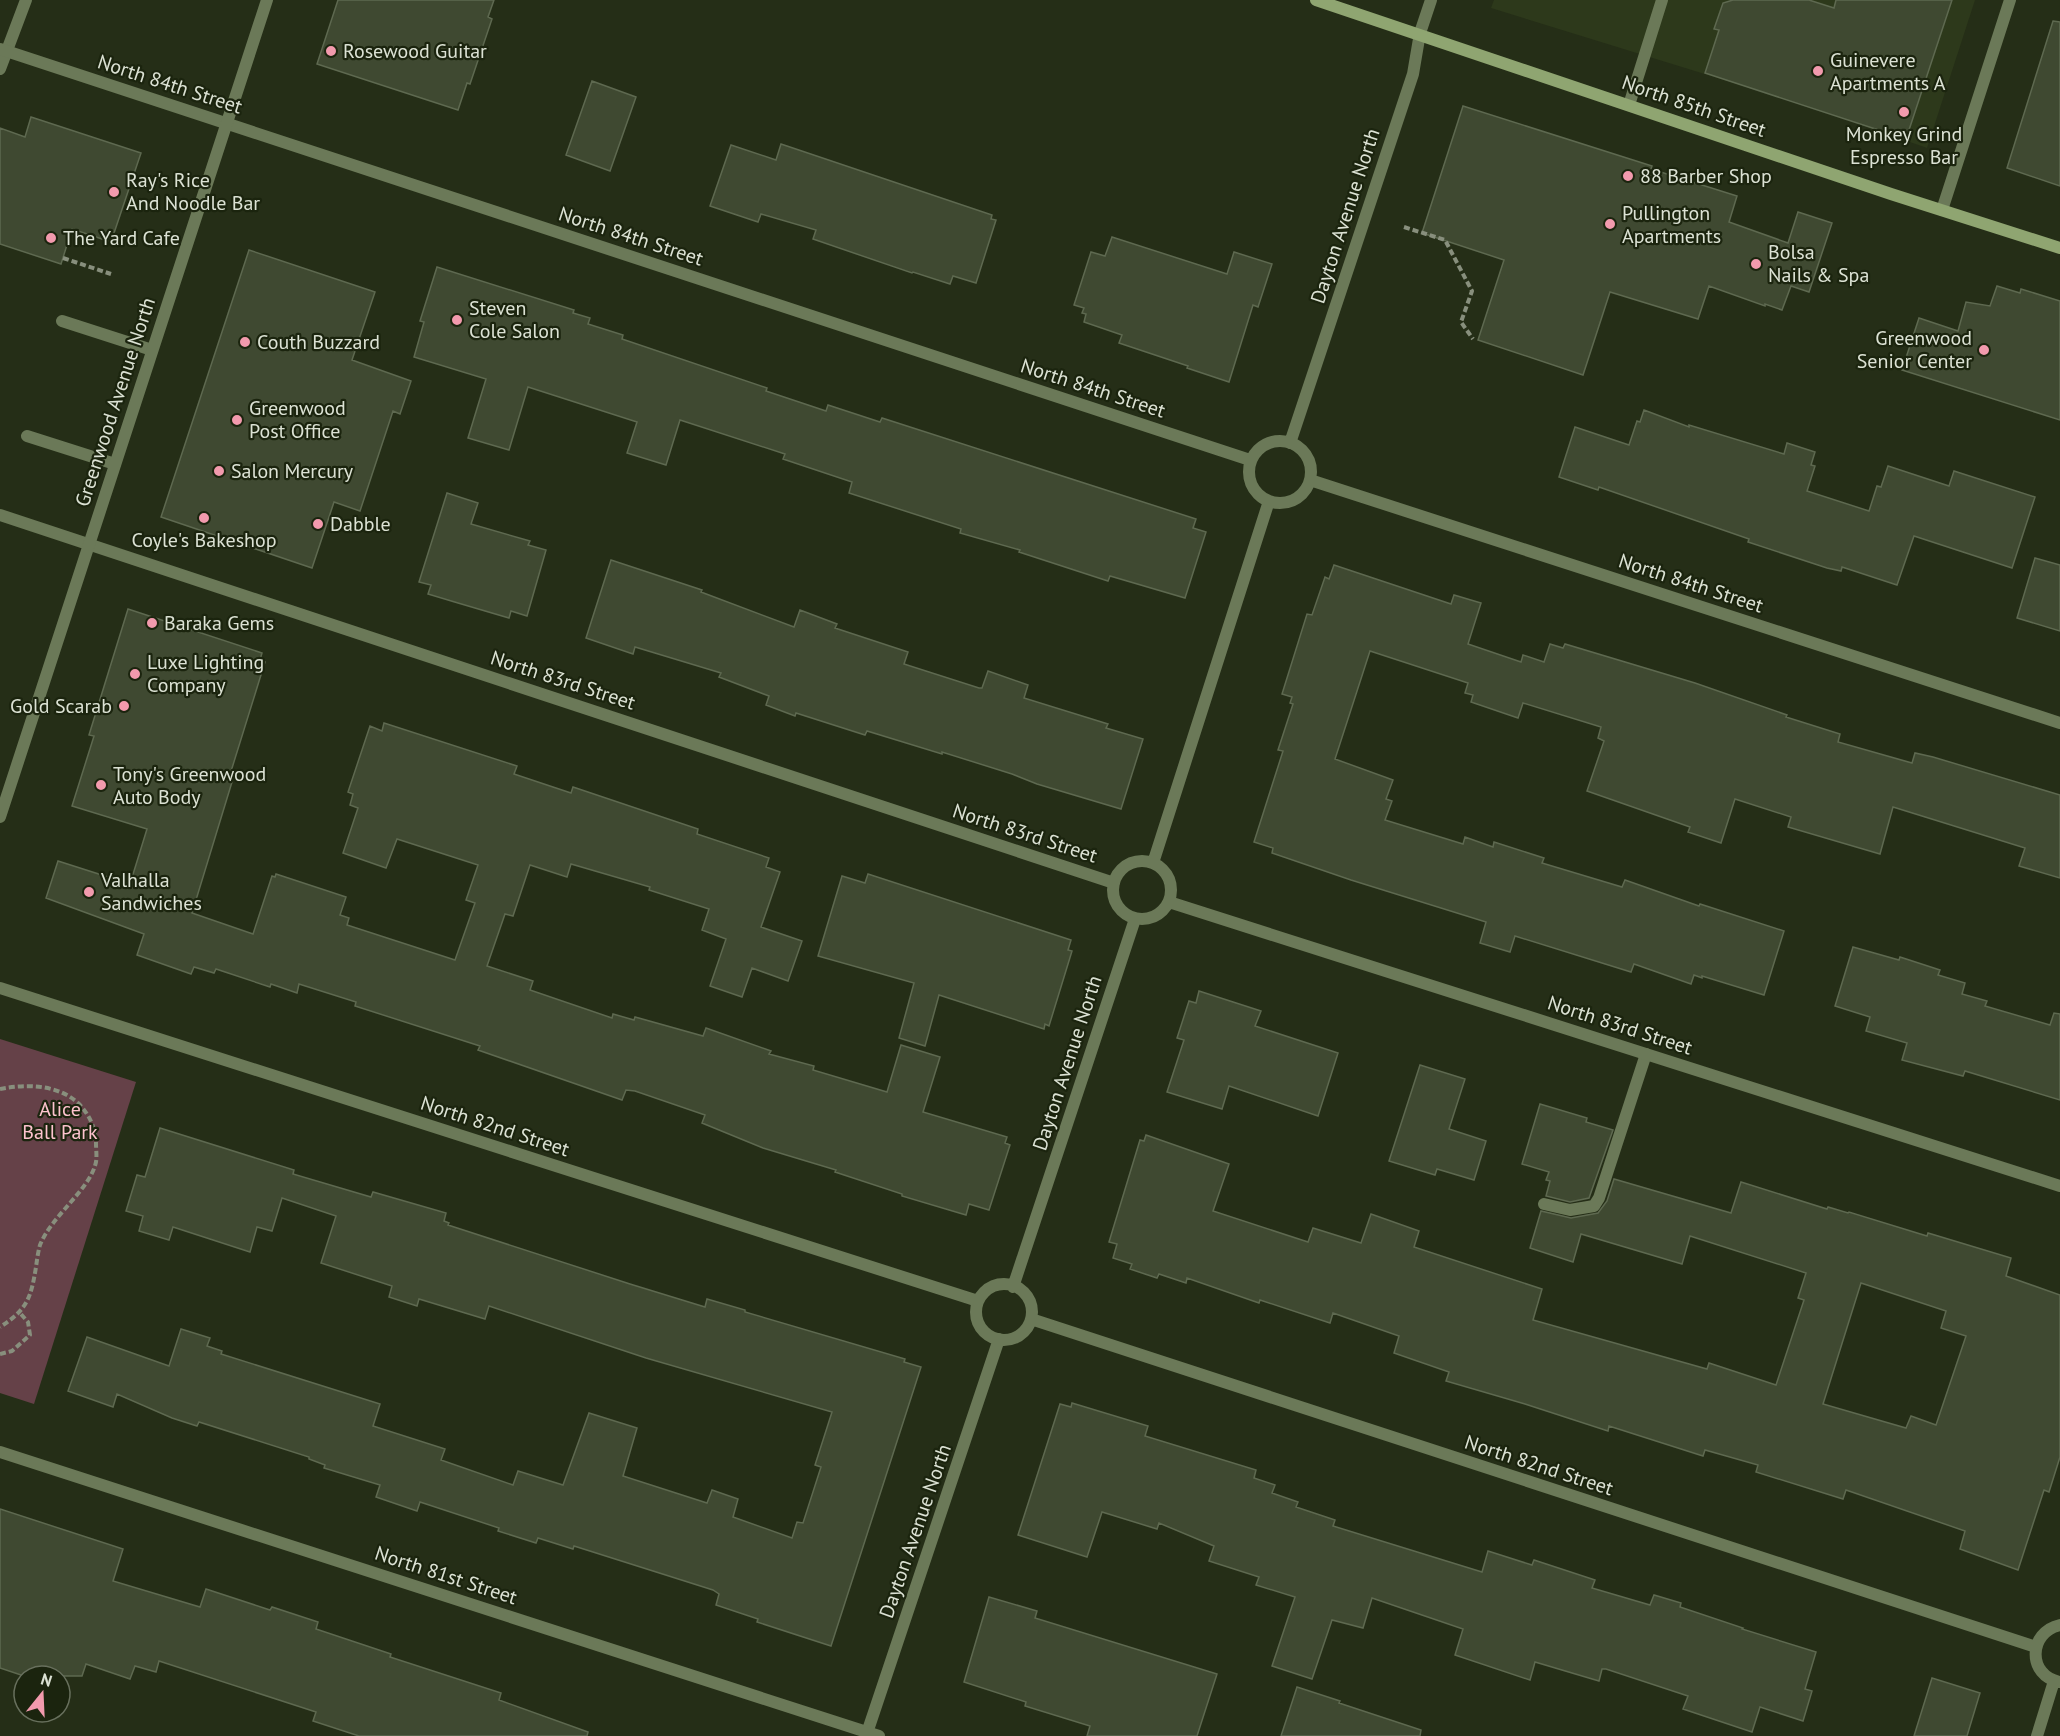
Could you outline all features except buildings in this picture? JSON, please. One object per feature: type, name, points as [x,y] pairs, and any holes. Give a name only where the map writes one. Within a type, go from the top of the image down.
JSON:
[{"type":"main road","name":"North 85th Street","points":[[1316,0],[2060,248]]},
{"type":"street","points":[[0,69],[3,50],[26,0]]},
{"type":"street","name":"Greenwood Avenue North","points":[[0,817],[267,0]]},
{"type":"street","name":"Dayton Avenue North","points":[[1290,442],[1413,74],[1420,33],[1431,0]]},
{"type":"street","points":[[1629,105],[1662,0]]},
{"type":"street","points":[[1942,210],[2010,0]]},
{"type":"street","name":"North 84th Street","points":[[3,50],[1250,460]]},
{"type":"street","points":[[62,321],[152,350]]},
{"type":"street","points":[[27,436],[115,464]]},
{"type":"street","points":[[1274,440],[1290,442],[1303,450],[1309,459],[1310,480],[1298,498],[1288,502],[1269,501],[1256,492],[1251,485],[1248,476],[1250,460],[1257,449],[1265,444],[1274,440]]},
{"type":"street","name":"North 84th Street","points":[[1310,480],[2060,723]]},
{"type":"street","points":[[1153,863],[1269,501]]},
{"type":"street","name":"North 83rd Street","points":[[0,515],[1114,883]]},
{"type":"street","points":[[1140,861],[1153,863],[1166,873],[1171,882],[1172,892],[1169,902],[1155,916],[1135,919],[1120,908],[1115,900],[1114,883],[1118,874],[1131,863],[1140,861]]},
{"type":"street","name":"North 83rd Street","points":[[1169,902],[2060,1186]]},
{"type":"street","name":"Dayton Avenue North","points":[[1013,1287],[1135,919]]},
{"type":"street","name":"North 82nd Street","points":[[0,988],[978,1301]]},
{"type":"street","points":[[1544,1204],[1570,1210],[1594,1206],[1599,1198],[1646,1054]]},
{"type":"street","points":[[998,1285],[1013,1287],[1024,1292],[1029,1300],[1031,1319],[1021,1335],[1012,1339],[999,1339],[987,1334],[981,1327],[976,1310],[978,1301],[983,1294],[998,1285]]},
{"type":"street","name":"North 82nd Street","points":[[1031,1319],[2036,1647]]},
{"type":"street","name":"Dayton Avenue North","points":[[871,1735],[999,1339]]},
{"type":"street","name":"North 81st Street","points":[[0,1452],[871,1735]]},
{"type":"street","points":[[2037,1736],[2057,1682],[2039,1670],[2036,1661],[2036,1647],[2042,1635],[2049,1629],[2060,1625]]},
{"type":"path","points":[[1404,227],[1445,240],[1472,291],[1461,322],[1473,339]]},
{"type":"path","points":[[63,258],[111,274]]},
{"type":"path","points":[[0,1088],[40,1087],[59,1091],[76,1102],[88,1114],[96,1136],[96,1162],[89,1178],[53,1222],[40,1246],[29,1300],[17,1316],[0,1327]]},
{"type":"path","points":[[0,1354],[12,1351],[30,1335],[28,1322],[20,1312]]},
{"type":"shaded area","name":"Guinevere Apartments A","points":[[1494,0],[1975,0],[1927,148],[1802,104],[1491,8]]},
{"type":"green space","name":"Alice Ball Park","points":[[0,1039],[136,1082],[34,1404],[0,1393]]},
{"type":"place","name":"Rosewood Guitar","points":[[331,51]]},
{"type":"place","name":"Guinevere Apartments A","points":[[1818,71]]},
{"type":"place","name":"Monkey Grind Espresso Bar","points":[[1904,112]]},
{"type":"place","name":"88 Barber Shop","points":[[1628,176]]},
{"type":"place","name":"Ray's Rice And Noodle Bar","points":[[114,192]]},
{"type":"place","name":"Pullington Apartments","points":[[1610,224]]},
{"type":"place","name":"The Yard Cafe","points":[[51,238]]},
{"type":"place","name":"Bolsa Nails & Spa","points":[[1756,264]]},
{"type":"place","name":"Steven Cole Salon","points":[[457,320]]},
{"type":"place","name":"Couth Buzzard","points":[[245,342]]},
{"type":"place","name":"Greenwood Senior Center","points":[[1984,350]]},
{"type":"place","name":"Greenwood Post Office","points":[[237,420]]},
{"type":"place","name":"Salon Mercury","points":[[219,471]]},
{"type":"place","name":"Coyle's Bakeshop","points":[[204,518]]},
{"type":"place","name":"Dabble","points":[[318,524]]},
{"type":"place","name":"Baraka Gems","points":[[152,623]]},
{"type":"place","name":"Luxe Lighting Company","points":[[135,674]]},
{"type":"place","name":"Gold Scarab","points":[[124,706]]},
{"type":"place","name":"Tony's Greenwood Auto Body","points":[[101,785]]},
{"type":"place","name":"Valhalla Sandwiches","points":[[89,892]]}]
